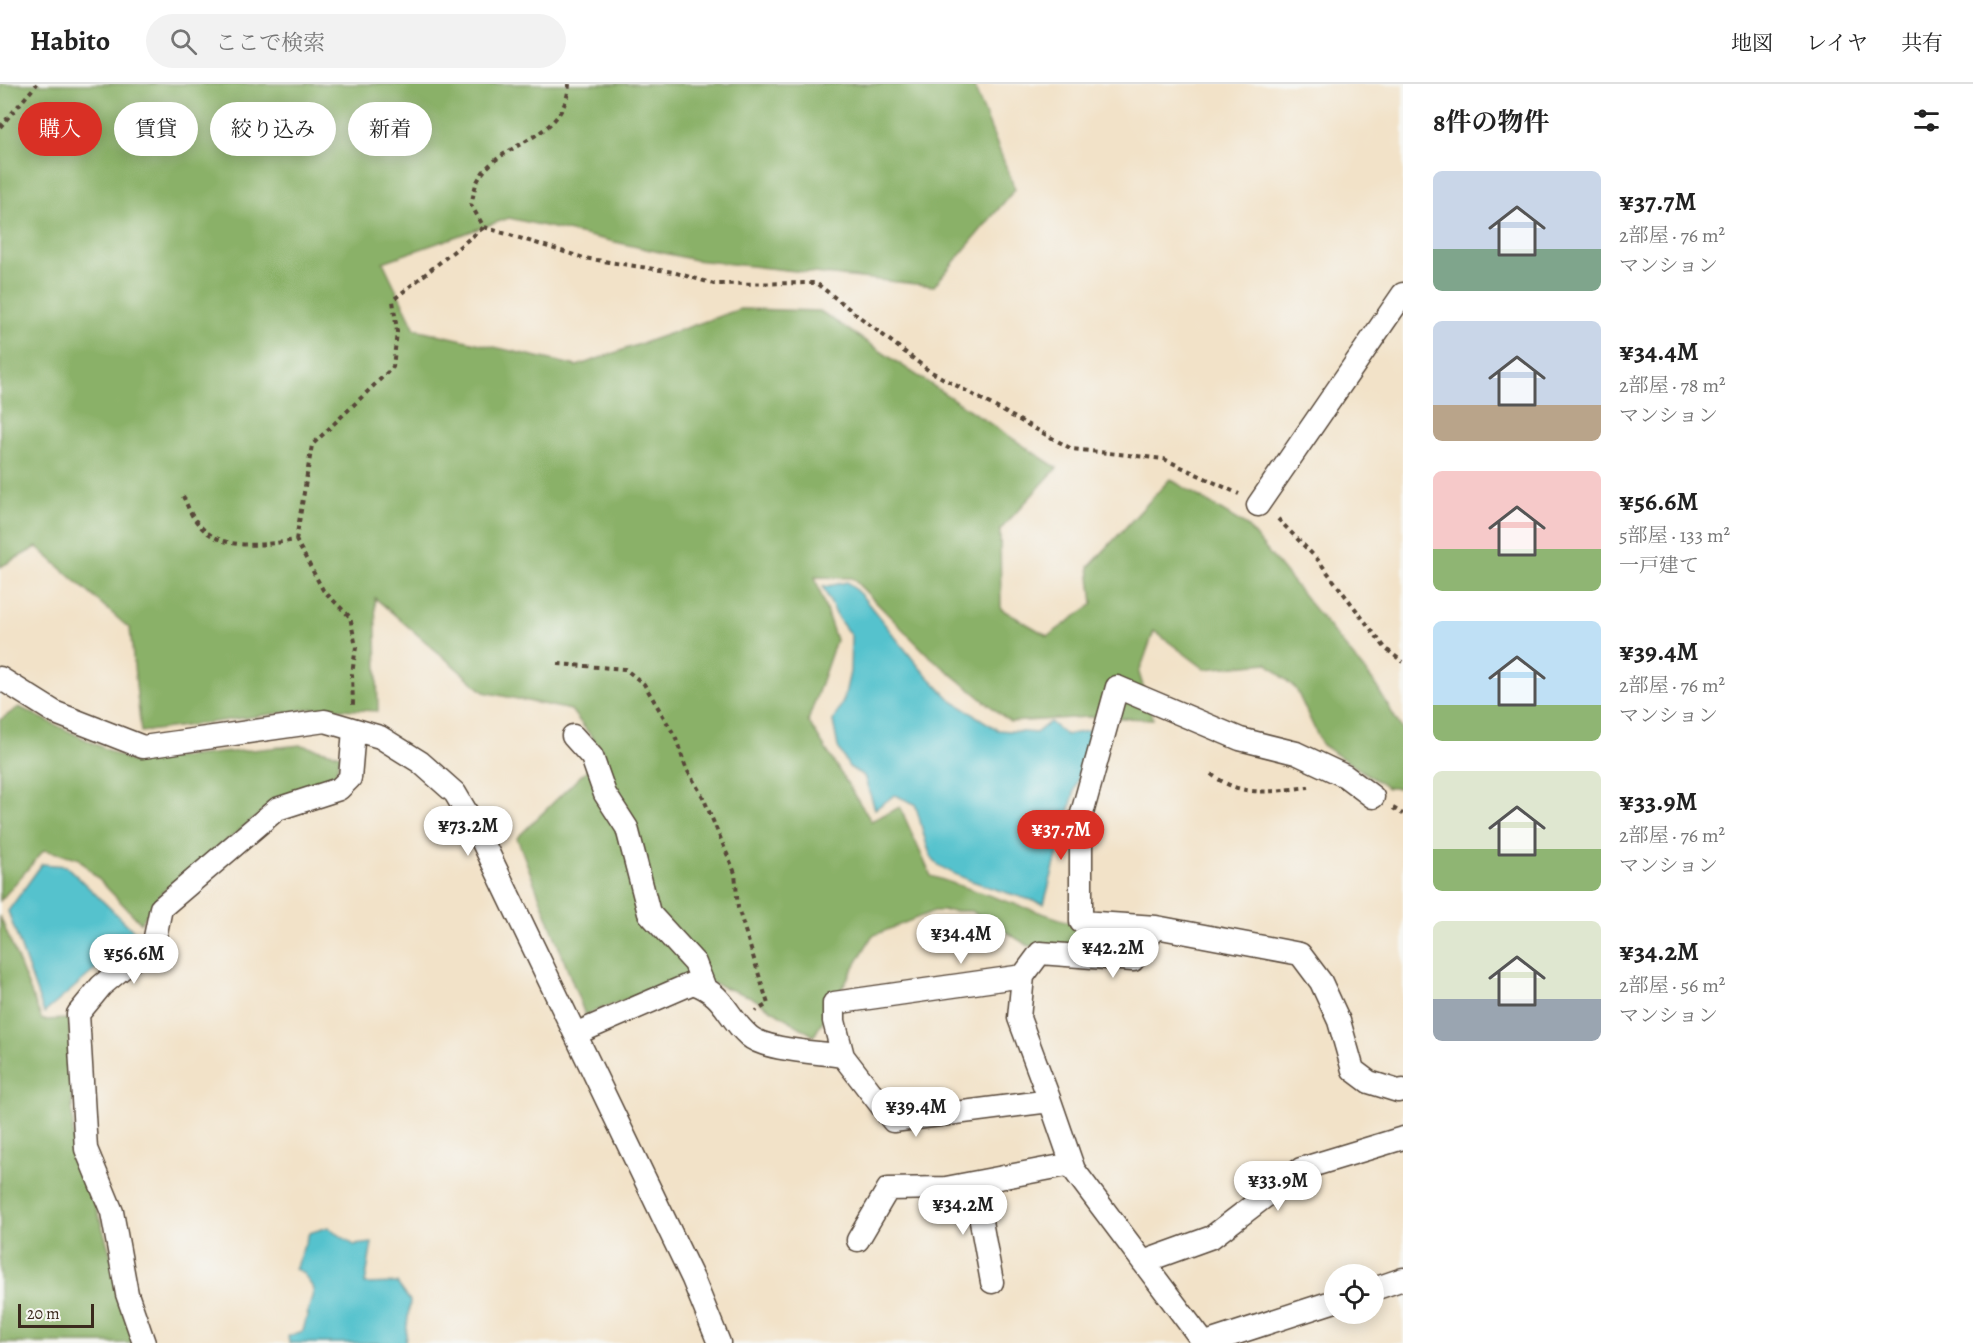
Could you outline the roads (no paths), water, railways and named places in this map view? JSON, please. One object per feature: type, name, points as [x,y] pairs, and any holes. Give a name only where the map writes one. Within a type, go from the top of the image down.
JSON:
[{"type":"street","points":[[1258,505],[1403,294]]},
{"type":"street","points":[[0,678],[56,713],[143,747],[326,721],[380,737],[420,762],[455,793],[478,832],[693,1279],[719,1343]]},
{"type":"street","points":[[1373,796],[1345,776],[1296,753],[1240,739],[1117,687],[1081,817],[1081,922],[1156,927],[1300,954],[1321,982],[1335,1012],[1353,1070],[1369,1082],[1398,1091],[1403,1090]]},
{"type":"street","points":[[144,1343],[127,1294],[112,1212],[86,1149],[78,1014],[101,986],[154,942],[161,908],[277,809],[339,789],[350,778],[354,730]]},
{"type":"street","points":[[573,736],[592,757],[605,794],[627,828],[649,913],[695,963],[704,987]]},
{"type":"street","points":[[1156,927],[1133,960],[1040,953],[1023,976],[1019,1018],[1072,1164],[1205,1343],[1324,1305]]},
{"type":"street","points":[[1023,976],[834,1003],[834,1021],[843,1056],[893,1121],[1050,1101]]},
{"type":"street","points":[[575,1034],[693,983],[712,989],[750,1037],[772,1046],[843,1056]]},
{"type":"street","points":[[1143,1262],[1212,1237],[1301,1169],[1403,1138]]},
{"type":"street","points":[[858,1240],[888,1189],[946,1188],[1072,1164]]},
{"type":"street","points":[[974,1183],[992,1282]]},
{"type":"street","points":[[1384,1286],[1403,1279]]},
{"type":"water","points":[[847,582],[862,596],[920,668],[952,701],[998,730],[1036,733],[1050,722],[1066,735],[1091,730],[1044,904],[966,879],[939,865],[929,852],[915,804],[895,795],[875,809],[864,776],[849,767],[838,747],[833,721],[844,699],[850,672],[851,636],[838,618],[823,587]]},
{"type":"water","points":[[42,864],[66,866],[137,934],[44,1013],[8,911]]},
{"type":"water","points":[[328,1227],[354,1245],[372,1243],[365,1284],[397,1283],[410,1301],[405,1343],[289,1343],[288,1336],[303,1331],[314,1289],[302,1272],[295,1269],[309,1233]]}]
